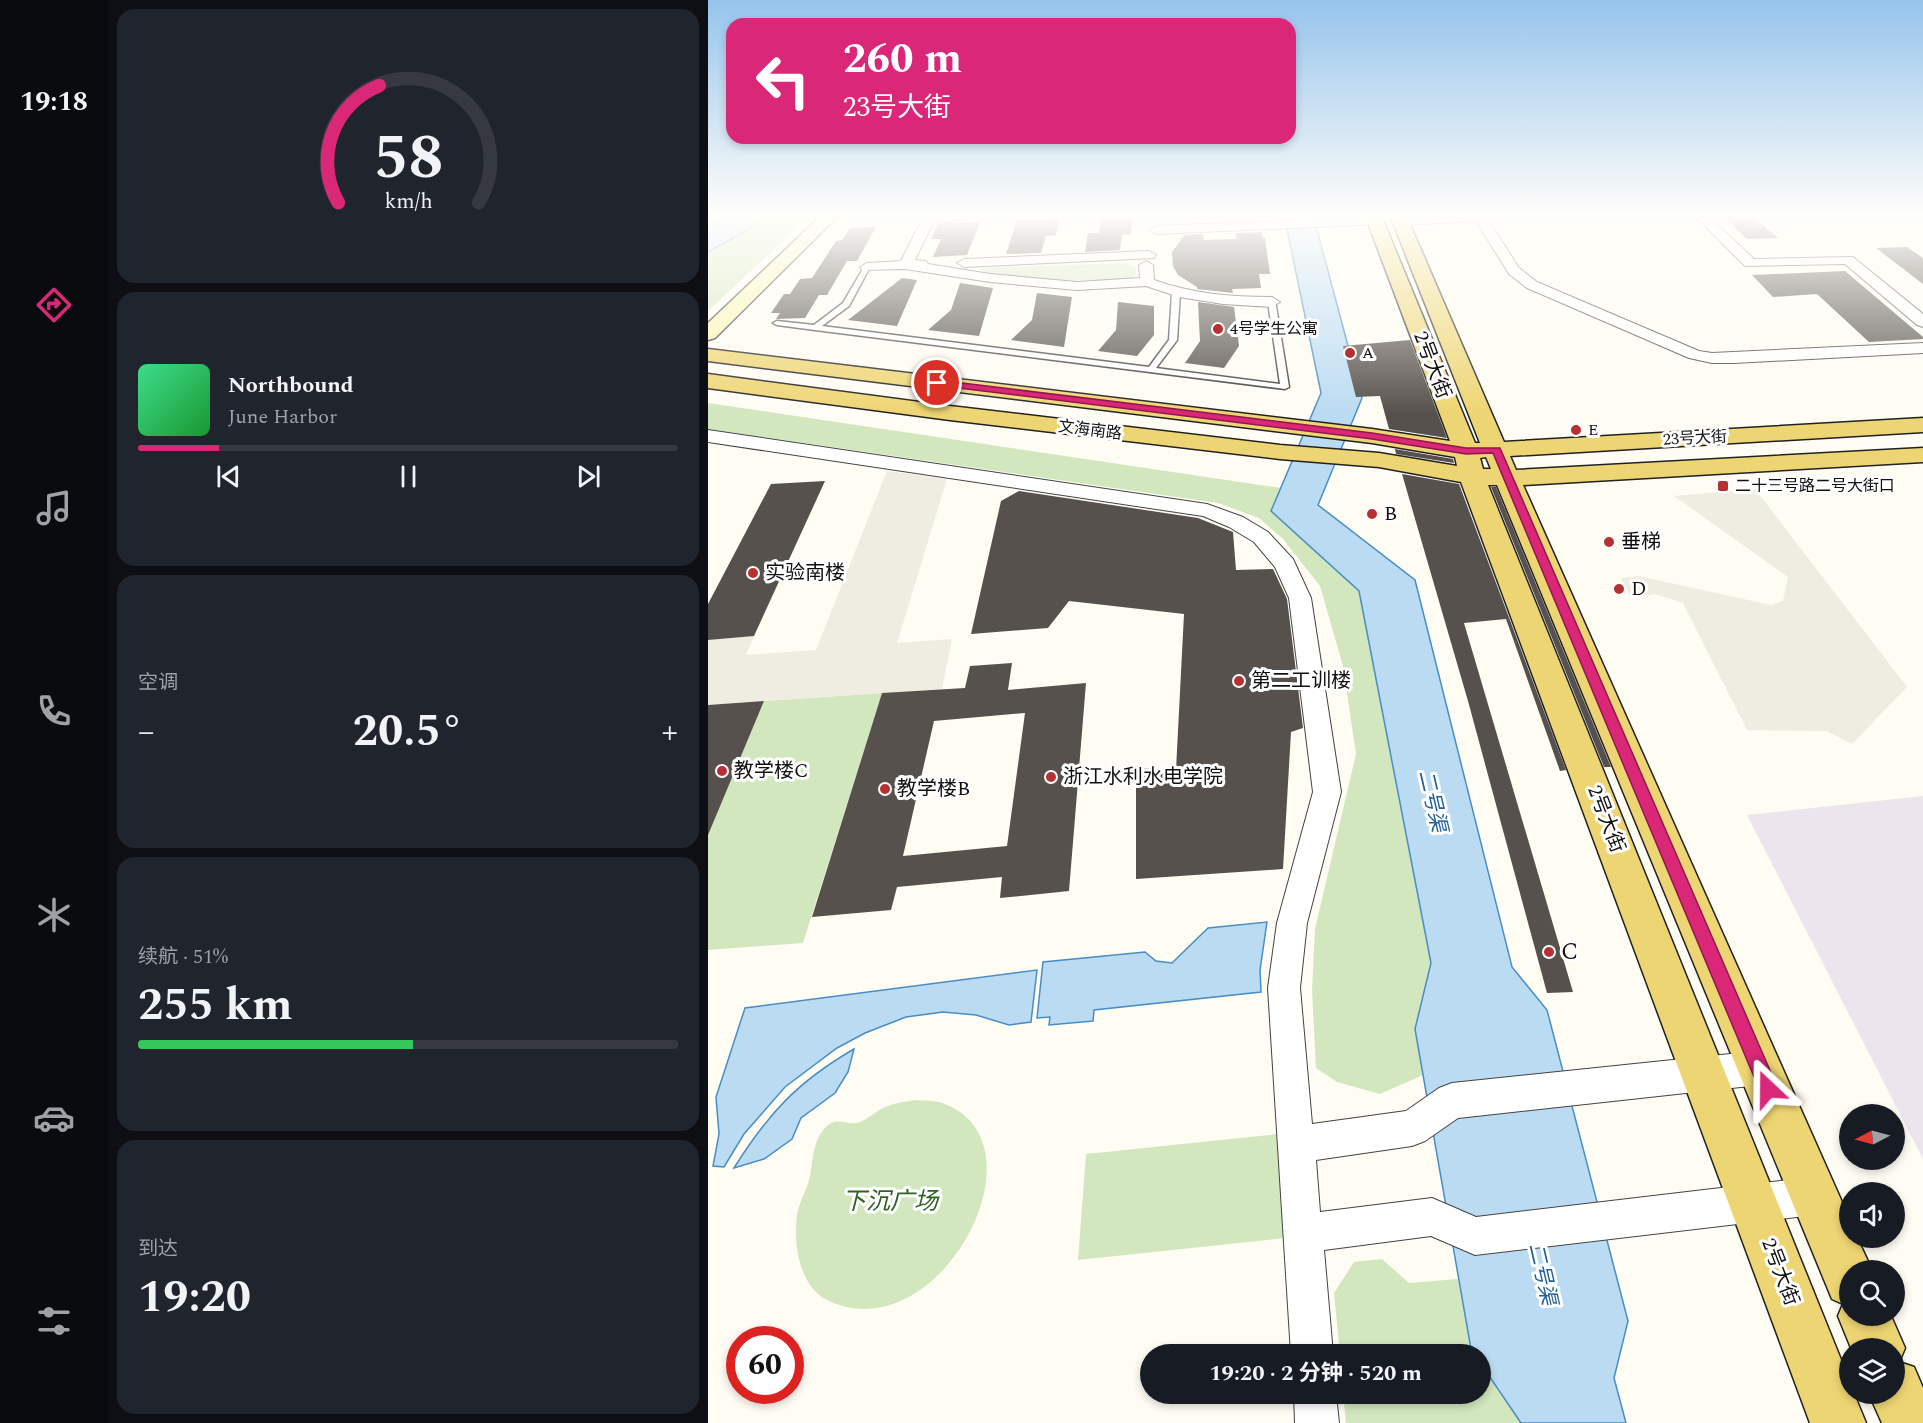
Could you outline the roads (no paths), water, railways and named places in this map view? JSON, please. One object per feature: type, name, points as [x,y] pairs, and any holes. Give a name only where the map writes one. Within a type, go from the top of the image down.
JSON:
[{"type":"main road","points":[[708,334],[762,281]]},
{"type":"main road","name":"2号大街","points":[[1403,281],[1759,1068],[1841,1260]]},
{"type":"main road","name":"2号大街","points":[[1421,281],[1704,1072],[1838,1423]]},
{"type":"main road","name":"文海南路","points":[[708,355],[1292,427],[1375,448],[1485,464]]},
{"type":"main road","name":"文海南路","points":[[708,381],[950,413],[1280,452],[1375,448]]},
{"type":"main road","name":"23号大街","points":[[1485,464],[1923,425]]},
{"type":"main road","name":"23号大街","points":[[1485,464],[1923,455]]},
{"type":"main road","points":[[1902,1404],[1910,1423]]},
{"type":"street","points":[[1020,281],[1077,286],[1147,282],[1176,293],[1212,300],[1272,302]]},
{"type":"street","points":[[1527,281],[1695,355],[1712,358],[1923,348]]},
{"type":"street","points":[[1874,281],[1923,322]]},
{"type":"street","points":[[708,436],[1207,510],[1236,522],[1262,537],[1285,564],[1300,598],[1326,792],[1314,847],[1292,923],[1284,988],[1311,1344]]},
{"type":"street","points":[[1297,1145],[1412,1128],[1452,1101],[1704,1072],[1759,1068]]},
{"type":"street","points":[[1303,1233],[1432,1217],[1475,1236],[1814,1196]]},
{"type":"street","points":[[1316,1404],[1317,1423]]},
{"type":"lane","points":[[814,328],[846,304],[859,281]]},
{"type":"lane","points":[[1151,370],[1173,340],[1176,293]]},
{"type":"lane","points":[[777,323],[1285,387],[1272,302]]},
{"type":"water","name":"二号渠","points":[[1298,281],[1331,281],[1362,398],[1318,505],[1415,580],[1512,967],[1547,1010],[1628,1321],[1614,1378],[1626,1423],[1521,1423],[1491,1379],[1491,1344],[1470,1344],[1415,1029],[1431,963],[1359,591],[1271,511],[1321,393]]},
{"type":"water","points":[[1267,922],[1260,970],[1261,992],[1094,1010],[1093,1021],[1049,1025],[1050,1017],[1037,1018],[1043,962],[1145,952],[1156,961],[1172,963],[1208,928]]},
{"type":"water","points":[[1037,970],[1031,1022],[1009,1025],[976,1015],[943,1012],[906,1017],[865,1033],[837,1048],[785,1087],[744,1134],[724,1167],[713,1166],[719,1134],[716,1097],[745,1008]]},
{"type":"water","points":[[854,1049],[848,1072],[835,1093],[801,1118],[792,1139],[764,1159],[734,1168],[759,1131],[785,1101],[816,1074]]},
{"type":"place","name":"4号学生公寓","points":[[1218,329]]},
{"type":"place","name":"A","points":[[1350,353]]},
{"type":"place","name":"E","points":[[1576,430]]},
{"type":"place","name":"二十三号路二号大街口","points":[[1723,486]]},
{"type":"place","name":"B","points":[[1372,514]]},
{"type":"place","name":"垂梯","points":[[1609,542]]},
{"type":"place","name":"实验南楼","points":[[753,573]]},
{"type":"place","name":"D","points":[[1619,589]]},
{"type":"place","name":"第二工训楼","points":[[1239,681]]},
{"type":"place","name":"教学楼C","points":[[722,771]]},
{"type":"place","name":"浙江水利水电学院","points":[[1051,777]]},
{"type":"place","name":"教学楼B","points":[[885,789]]},
{"type":"place","name":"C","points":[[1549,952]]},
{"type":"park label","name":"下沉广场","points":[[890,1202]]}]
